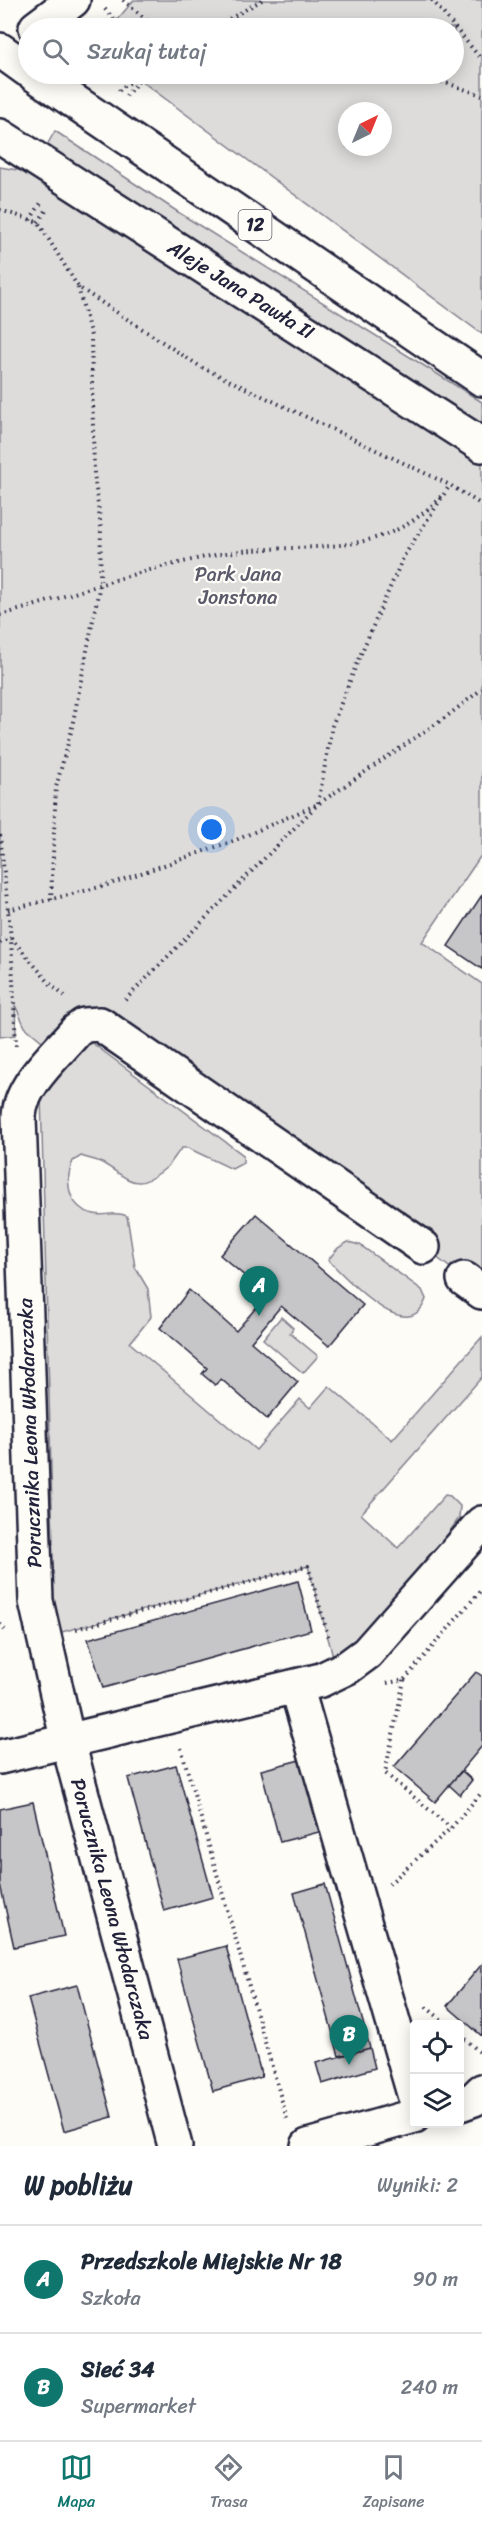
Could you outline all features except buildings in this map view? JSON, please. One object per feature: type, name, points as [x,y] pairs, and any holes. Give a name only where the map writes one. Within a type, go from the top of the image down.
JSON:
[{"type":"street","points":[[57,18],[88,3]]},
{"type":"street","name":"12","points":[[49,84],[482,379]]},
{"type":"street","name":"Aleje Jana Pawła II","points":[[0,136],[482,445]]},
{"type":"street","points":[[100,1024],[423,1247]]},
{"type":"street","name":"Porucznika Leona Włodarczaka","points":[[100,1024],[84,1025],[76,1031],[29,1088],[20,1110],[36,1601],[68,1742],[175,2146]]},
{"type":"street","points":[[0,1757],[296,1686],[338,1672],[367,1653],[482,1523]]},
{"type":"street","points":[[296,1686],[410,2080]]},
{"type":"street","points":[[464,2102],[474,2099],[482,2091]]},
{"type":"street","points":[[298,2137],[410,2117]]},
{"type":"path","points":[[123,0],[143,18]]},
{"type":"path","points":[[231,18],[262,0]]},
{"type":"path","points":[[432,0],[447,18]]},
{"type":"path","points":[[88,3],[108,18]]},
{"type":"path","points":[[464,38],[482,60]]},
{"type":"path","points":[[122,87],[130,84]]},
{"type":"path","points":[[449,84],[482,95]]},
{"type":"path","points":[[0,210],[38,222],[78,287],[91,336],[94,474],[101,527],[100,584],[71,732],[56,787],[51,900]]},
{"type":"path","points":[[78,287],[201,367],[450,486],[482,505]]},
{"type":"path","points":[[0,615],[40,605],[100,584],[234,552],[353,544],[403,529],[429,509],[450,486]]},
{"type":"path","points":[[11,938],[53,987],[100,1024],[318,804],[332,726],[359,658],[404,556],[450,486]]},
{"type":"path","points":[[8,910],[104,886],[236,840],[318,804],[446,717],[482,689]]},
{"type":"path","points":[[0,835],[11,938],[17,1056]]},
{"type":"path","points":[[0,943],[11,938]]},
{"type":"path","points":[[93,1625],[308,1566],[338,1672]]},
{"type":"path","points":[[404,1680],[385,1773],[451,1828]]},
{"type":"path","points":[[172,1716],[298,2137]]},
{"type":"path","points":[[361,1910],[451,1828],[482,1792]]},
{"type":"path","points":[[464,2039],[482,2054]]},
{"type":"green space","points":[[134,0],[482,0],[482,334],[145,84],[464,84],[464,18],[119,18]]},
{"type":"green space","points":[[55,131],[181,214],[482,402],[482,433],[179,235],[47,145]]},
{"type":"green space","name":"Park Jana Jonstona","points":[[0,167],[40,174],[482,459],[482,854],[422,942],[482,984],[482,1292],[423,1247],[109,1029],[48,1046],[25,1027],[15,1005],[16,1035],[0,1037]]},
{"type":"green space","points":[[88,1040],[243,1155],[243,1163],[232,1169],[188,1148],[182,1148],[167,1167],[157,1175],[141,1182],[134,1182],[102,1163],[81,1156],[73,1161],[69,1185],[74,1200],[85,1211],[98,1215],[127,1216],[135,1267],[148,1289],[151,1317],[130,1343],[256,1450],[300,1399],[310,1408],[329,1386],[392,1440],[482,1337],[482,1377],[361,1514],[398,1548],[445,1495],[450,1496],[460,1506],[459,1518],[441,1544],[360,1639],[333,1656],[308,1566],[43,1637],[34,1549],[53,1544],[41,1095]]},
{"type":"green space","points":[[348,1242],[360,1245],[422,1290],[426,1299],[417,1312],[405,1316],[392,1313],[362,1293],[328,1260],[338,1248]]},
{"type":"green space","points":[[281,1317],[293,1328],[290,1333],[318,1356],[303,1373],[263,1339]]},
{"type":"place","name":"Przedszkole Miejskie Nr 18","points":[[259,1316]]},
{"type":"place","name":"Sieć 34","points":[[349,2065]]}]
